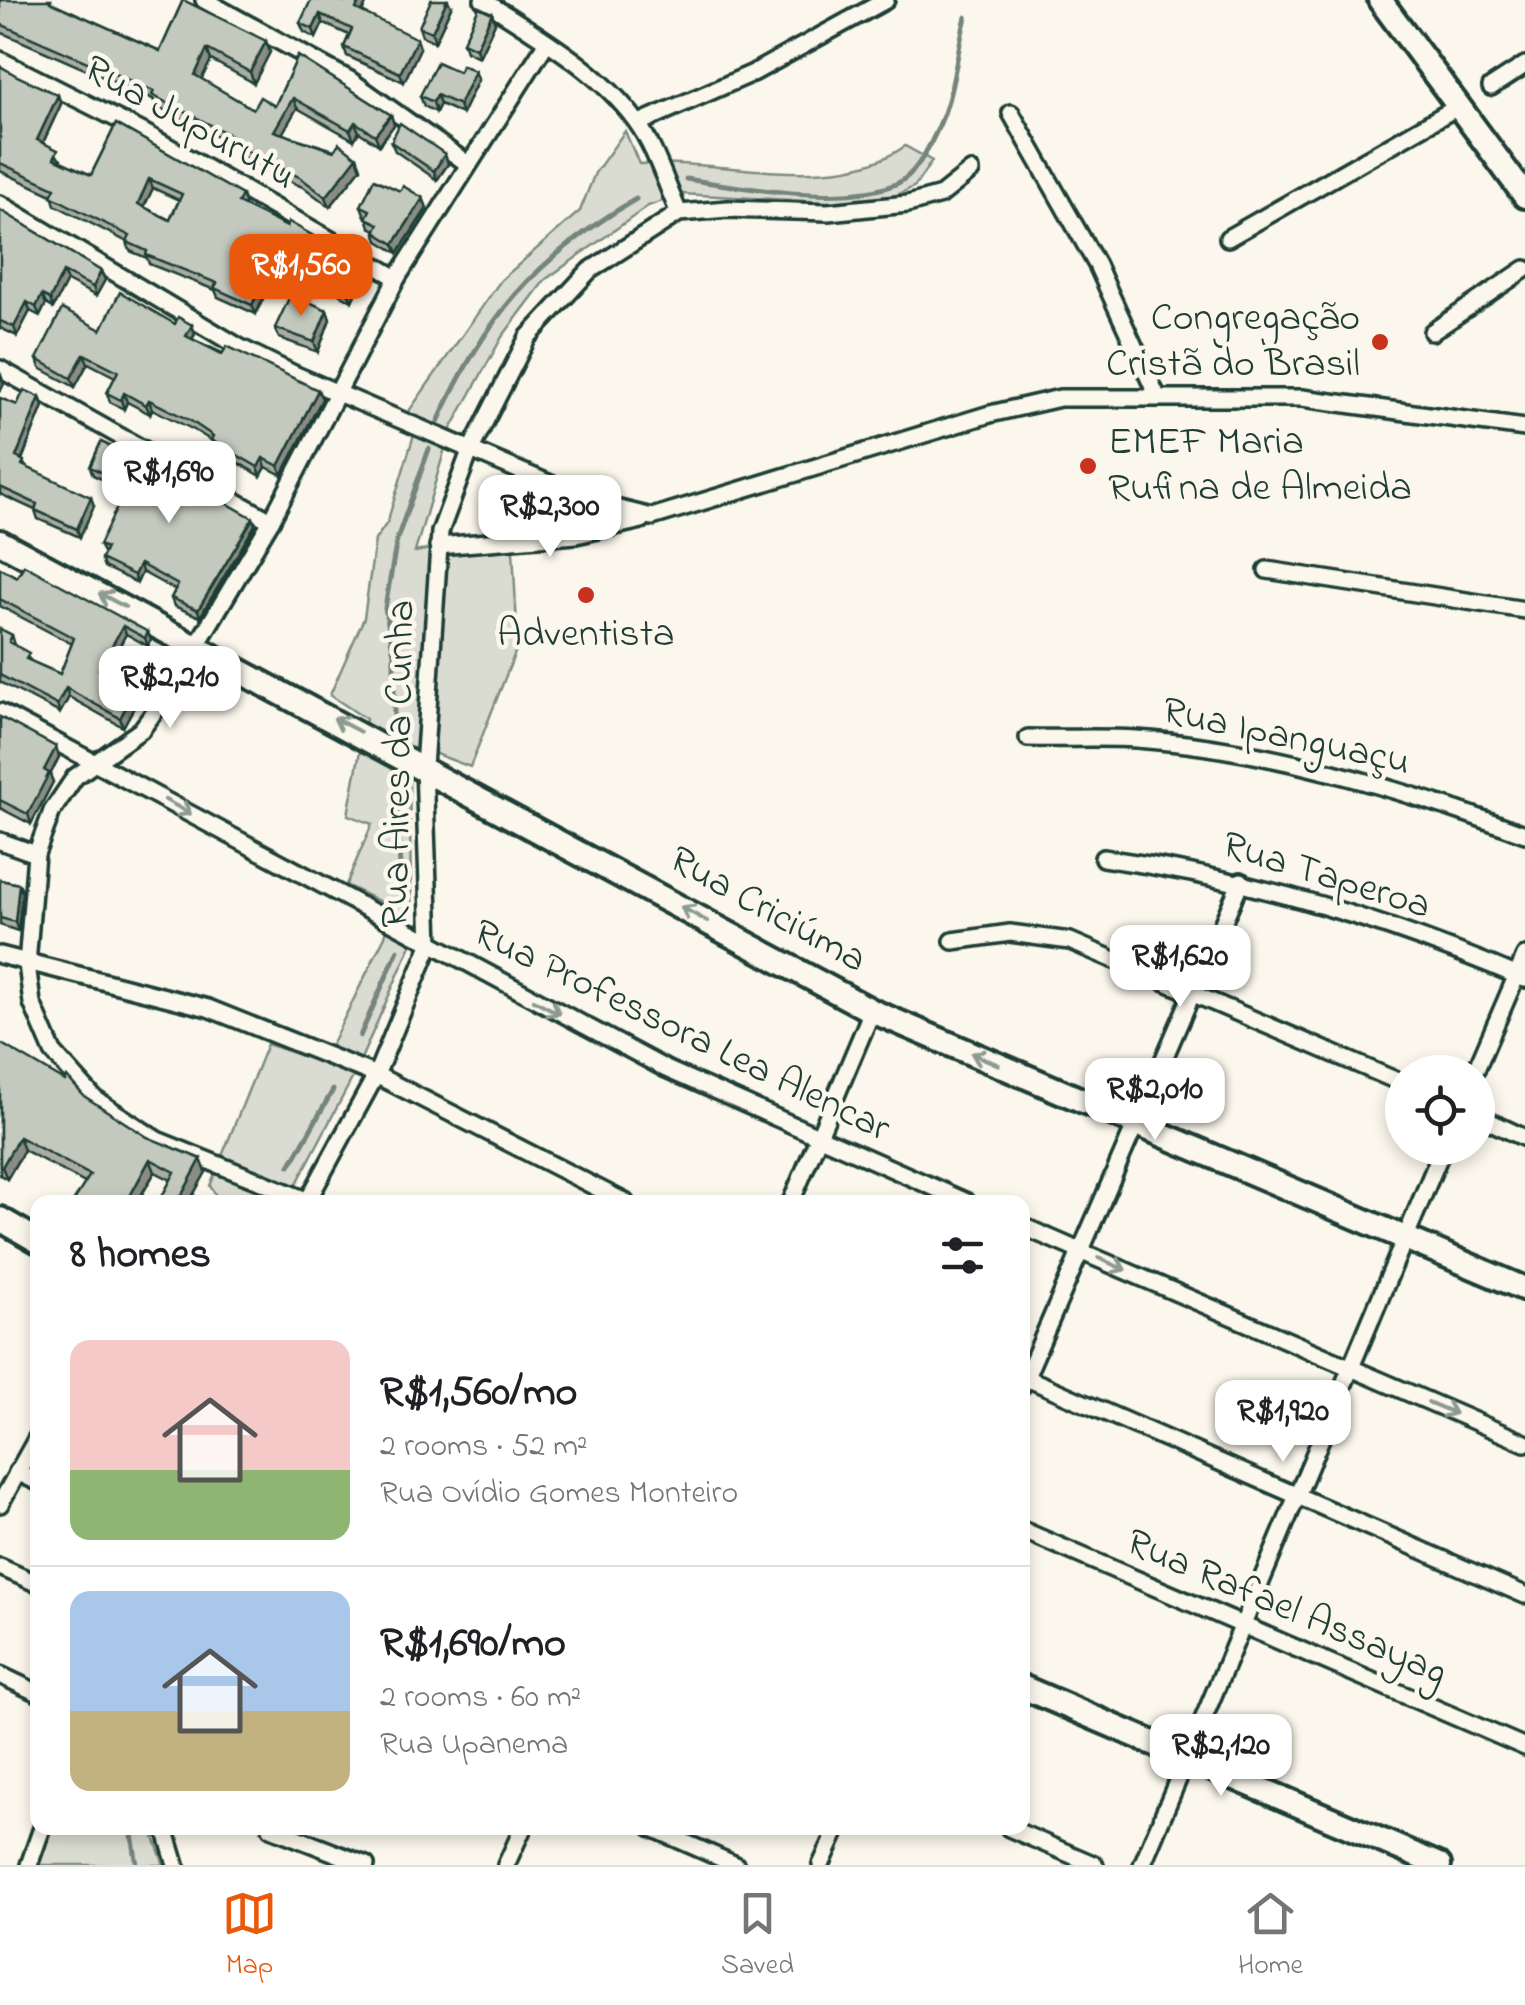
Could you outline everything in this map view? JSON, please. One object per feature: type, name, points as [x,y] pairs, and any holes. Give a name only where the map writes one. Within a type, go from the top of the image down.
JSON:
[{"type":"street","points":[[204,0],[350,80],[468,164]]},
{"type":"street","points":[[483,0],[547,42],[619,100],[638,123],[679,214]]},
{"type":"street","points":[[638,123],[753,73],[886,0]]},
{"type":"street","points":[[1389,6],[1525,196]]},
{"type":"street","points":[[291,1195],[157,1140],[95,1099],[54,1052],[32,1003],[27,964],[36,854],[52,812],[92,760],[120,749],[141,730],[199,645],[271,521],[397,278],[547,42]]},
{"type":"street","name":"Rua Jupurutu","points":[[0,60],[143,132],[397,278]]},
{"type":"street","points":[[1491,86],[1525,65]]},
{"type":"street","points":[[1228,238],[1459,106]]},
{"type":"street","points":[[1011,113],[1097,265],[1157,396]]},
{"type":"street","name":"Rua Aires da Cunha","points":[[312,1195],[376,1076],[430,945],[424,767],[438,546],[453,490],[470,450],[528,337],[554,304],[589,272],[679,214],[728,209],[828,212],[908,204],[941,195],[971,171]]},
{"type":"street","points":[[0,204],[239,346],[337,394],[594,502],[652,517]]},
{"type":"street","points":[[1432,332],[1525,269]]},
{"type":"street","points":[[0,369],[271,521]]},
{"type":"street","points":[[438,546],[576,535],[652,517],[990,414],[1060,398],[1302,398],[1525,428]]},
{"type":"street","name":"Rua Criciúma","points":[[0,542],[199,645],[872,1010],[1525,1289]]},
{"type":"street","points":[[1267,570],[1525,610]]},
{"type":"street","name":"Rua Professora Lea Alencar","points":[[0,712],[666,1068],[950,1195]]},
{"type":"street","name":"Rua Ipanguaçu","points":[[1028,738],[1136,739],[1247,754],[1404,794],[1525,834]]},
{"type":"street","points":[[0,840],[36,854]]},
{"type":"street","name":"Rua Taperoa","points":[[1103,858],[1241,881],[1364,918],[1521,977]]},
{"type":"street","points":[[1030,1366],[1139,1124],[1241,881]]},
{"type":"street","points":[[953,941],[1010,933],[1070,941],[1385,1075]]},
{"type":"street","points":[[0,955],[208,1008],[376,1076],[611,1195]]},
{"type":"street","points":[[1483,1055],[1521,977],[1525,956]]},
{"type":"street","points":[[794,1195],[872,1010]]},
{"type":"street","points":[[1495,1124],[1525,1138]]},
{"type":"street","points":[[1142,1865],[1434,1165]]},
{"type":"street","points":[[0,1219],[30,1236]]},
{"type":"street","points":[[1030,1229],[1525,1443]]},
{"type":"street","points":[[1030,1383],[1525,1595]]},
{"type":"street","points":[[0,1504],[30,1450]]},
{"type":"street","points":[[17,1472],[30,1478]]},
{"type":"street","name":"Rua Rafael Assayag","points":[[1030,1534],[1239,1627],[1525,1747]]},
{"type":"street","points":[[0,1566],[30,1580]]},
{"type":"street","points":[[0,1676],[30,1689]]},
{"type":"street","points":[[1030,1690],[1439,1865]]},
{"type":"street","points":[[30,1865],[40,1835]]},
{"type":"street","points":[[167,1835],[176,1865]]},
{"type":"street","points":[[289,1835],[366,1865]]},
{"type":"street","points":[[506,1865],[520,1835]]},
{"type":"street","points":[[668,1835],[736,1865]]},
{"type":"street","points":[[822,1865],[835,1835]]},
{"type":"street","points":[[1025,1835],[1094,1865]]},
{"type":"shaded area","points":[[625,131],[639,164],[812,172],[877,161],[905,146],[932,161],[915,186],[897,195],[843,203],[682,194],[648,206],[545,280],[502,337],[450,431],[415,552],[512,532],[518,645],[470,767],[436,754],[409,770],[412,943],[353,1077],[291,1195],[216,1195],[210,1186],[267,1044],[322,1063],[385,936],[391,907],[346,885],[372,824],[348,815],[366,719],[330,695],[364,618],[375,540],[387,523],[413,438],[409,411],[501,280],[580,211],[595,173]]},
{"type":"shaded area","points":[[43,1835],[153,1835],[164,1865],[32,1865]]},
{"type":"building","points":[[0,0],[51,0],[160,51],[183,0],[266,41],[250,72],[207,49],[195,75],[253,109],[260,97],[275,106],[298,56],[391,115],[375,135],[355,122],[350,130],[293,98],[274,131],[334,151],[339,143],[357,157],[326,197],[283,169],[280,176],[267,170],[270,164],[233,143],[236,138],[152,95],[154,91],[0,24]]},
{"type":"building","points":[[311,0],[360,0],[356,9],[417,39],[400,73],[344,47],[352,29],[320,14],[313,29],[300,23]]},
{"type":"building","points":[[431,0],[447,0],[432,32],[419,27]]},
{"type":"building","points":[[479,7],[492,13],[476,48],[463,42]]},
{"type":"building","points":[[437,62],[459,72],[462,65],[475,71],[459,105],[437,95],[433,102],[420,96]]},
{"type":"building","points":[[0,66],[58,95],[37,140],[58,150],[54,158],[91,175],[116,124],[242,195],[238,203],[287,227],[289,222],[326,243],[311,274],[275,256],[252,305],[214,288],[217,283],[146,255],[147,251],[127,242],[130,236],[51,196],[55,188],[0,163]],"holes":[[[149,179],[182,194],[170,220],[138,204]]]},
{"type":"building","points":[[400,123],[445,154],[434,171],[391,142]]},
{"type":"building","points":[[374,179],[400,191],[403,186],[423,198],[394,244],[375,232],[379,224],[366,218],[370,210],[361,206]]},
{"type":"building","points":[[0,210],[101,271],[93,287],[63,272],[50,299],[42,295],[36,307],[27,302],[14,327],[0,321]]},
{"type":"building","points":[[344,266],[357,272],[348,292],[335,285]]},
{"type":"building","points":[[120,292],[175,324],[178,317],[192,325],[186,336],[222,354],[227,346],[318,390],[279,466],[263,458],[258,467],[211,440],[213,436],[191,421],[149,400],[146,405],[124,393],[121,400],[107,393],[118,371],[84,354],[71,378],[37,359],[62,309],[101,330]]},
{"type":"building","points":[[291,294],[327,310],[314,342],[275,328]]},
{"type":"building","points":[[24,390],[40,397],[16,457],[24,461],[22,465],[91,497],[77,529],[35,510],[37,504],[0,487],[0,398],[17,405]]},
{"type":"building","points":[[101,442],[120,451],[123,445],[253,518],[198,610],[171,598],[178,585],[140,564],[134,575],[101,559],[106,548],[99,545],[132,476],[108,463],[103,473],[90,467]]},
{"type":"building","points":[[24,565],[148,632],[145,638],[123,626],[99,669],[123,682],[140,653],[164,665],[155,679],[144,674],[120,718],[66,688],[57,705],[0,675],[0,629],[12,635],[9,642],[29,653],[26,659],[60,674],[74,638],[0,599],[0,568],[17,577]]},
{"type":"building","points":[[0,717],[56,747],[44,770],[49,773],[28,814],[0,800]]},
{"type":"building","points":[[0,880],[19,884],[15,922],[0,918]]},
{"type":"building","points":[[0,1043],[65,1081],[67,1077],[84,1096],[147,1137],[201,1159],[182,1195],[163,1195],[175,1172],[150,1159],[131,1195],[77,1195],[90,1175],[19,1137],[0,1166]]},
{"type":"waterway","points":[[686,179],[823,194],[876,190],[905,179],[929,147],[941,121],[966,17]]},
{"type":"waterway","points":[[437,424],[474,352],[516,294],[569,244],[636,199]]},
{"type":"waterway","points":[[394,723],[394,654],[385,608],[397,539],[429,449]]},
{"type":"waterway","points":[[394,768],[402,899]]},
{"type":"waterway","points":[[360,1036],[398,950]]},
{"type":"waterway","points":[[290,1166],[333,1090]]},
{"type":"waterway","points":[[132,1835],[137,1865]]},
{"type":"place","name":"Congregação Cristã do Brasil","points":[[1380,342]]},
{"type":"place","name":"EMEF Maria Rufina de Almeida","points":[[1088,466]]},
{"type":"place","name":"Adventista","points":[[586,595]]}]
